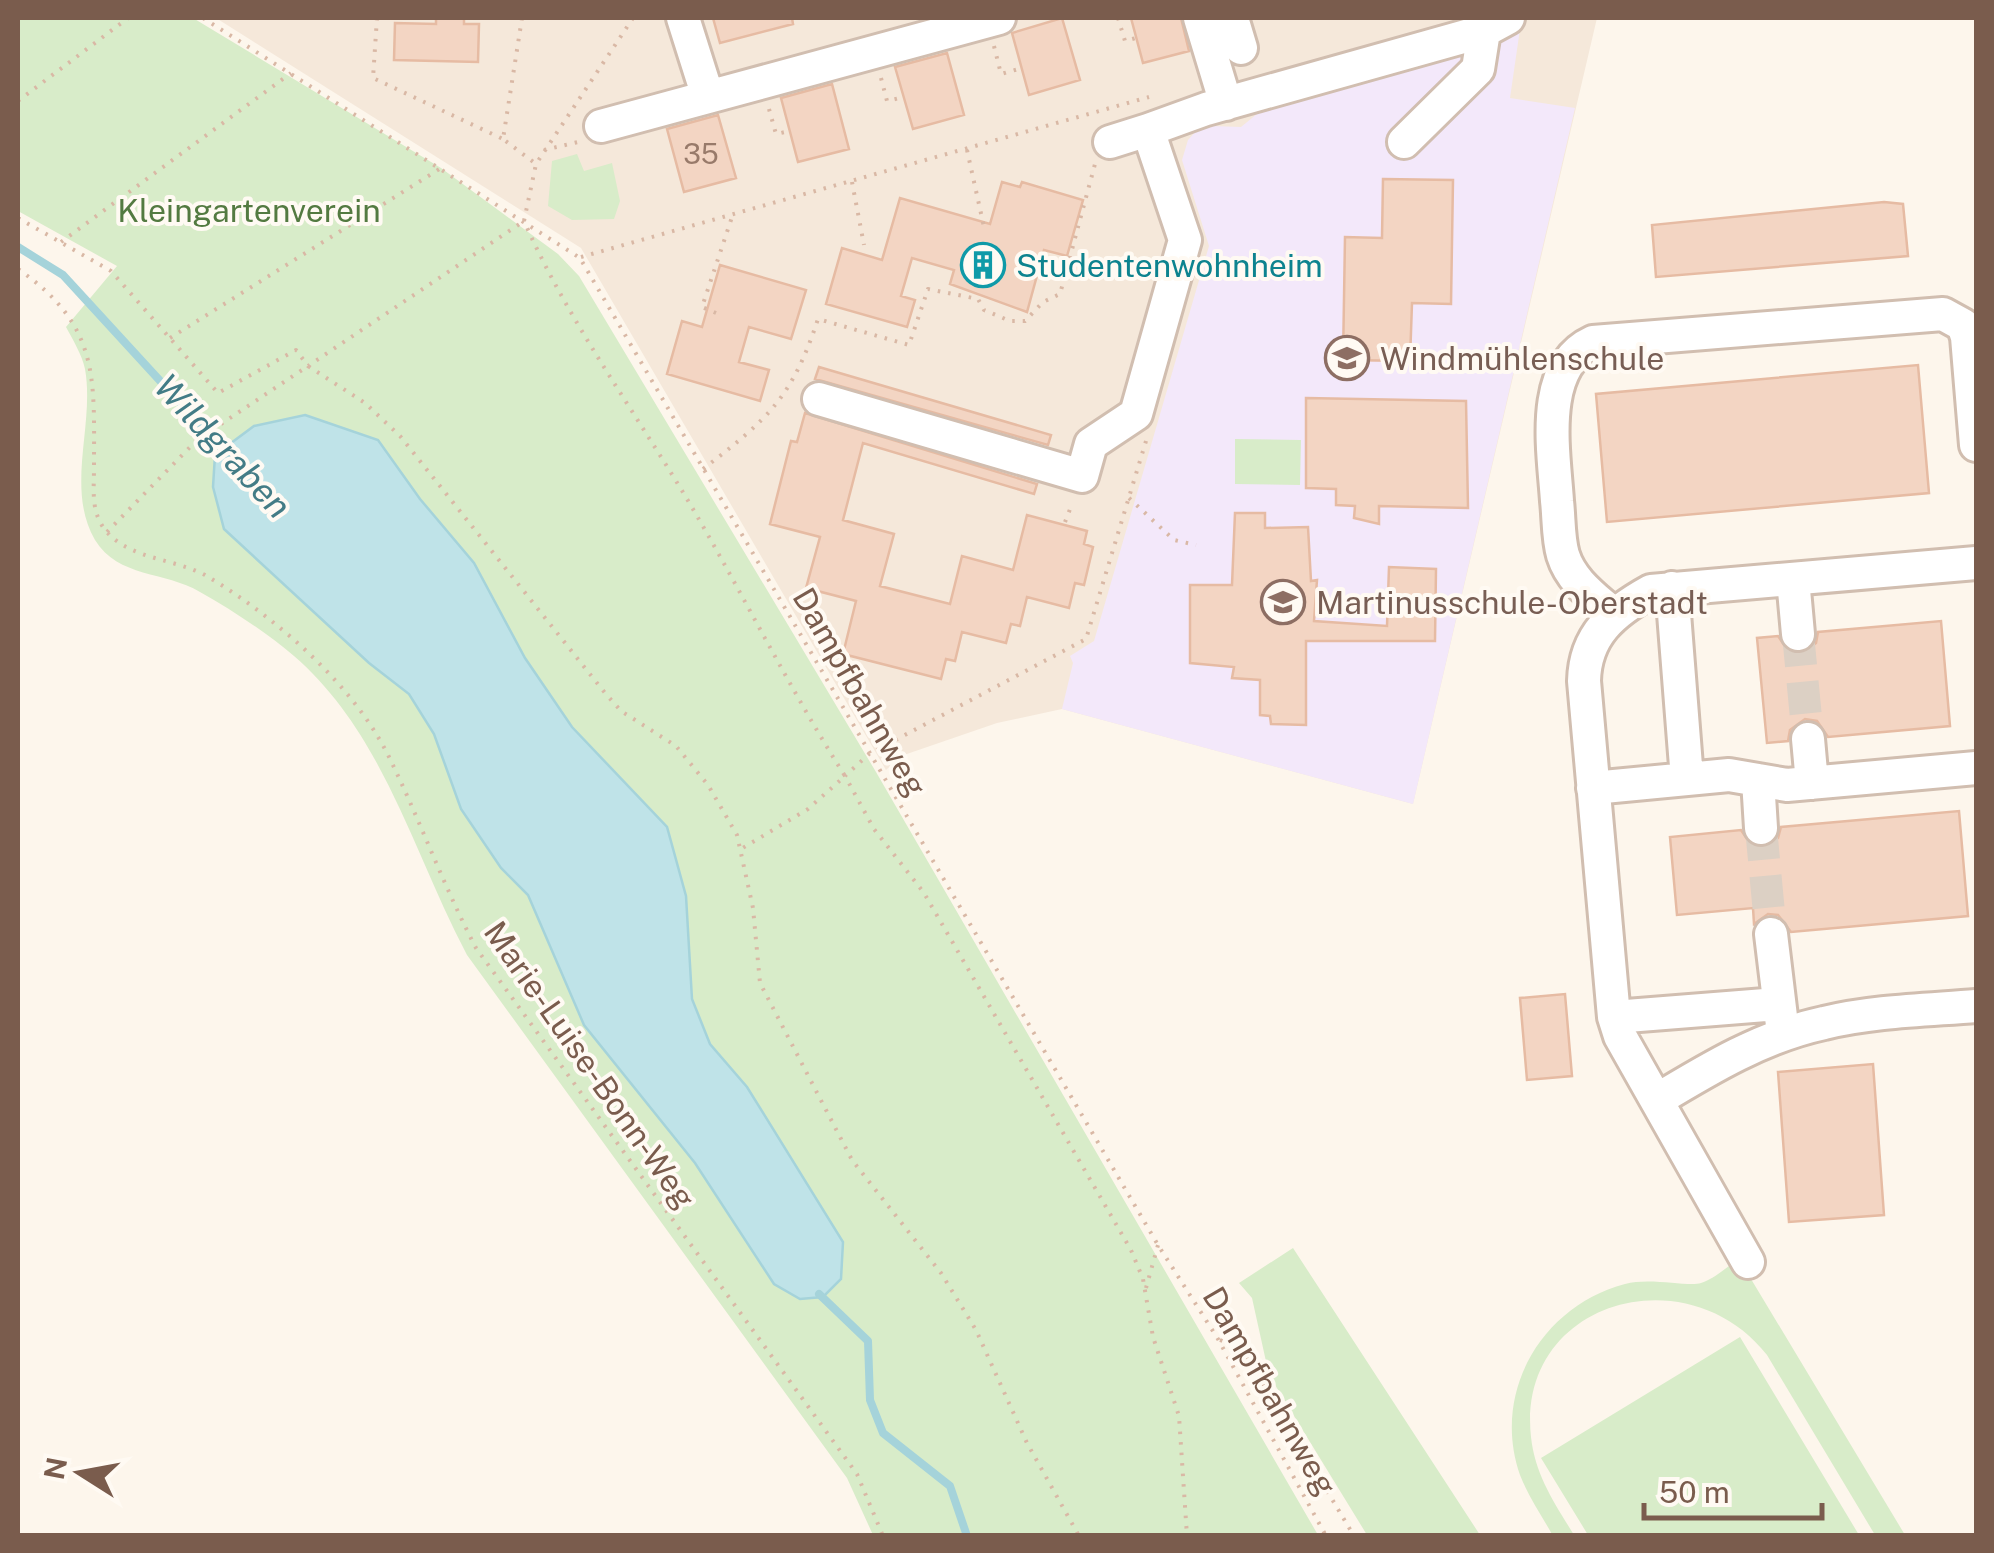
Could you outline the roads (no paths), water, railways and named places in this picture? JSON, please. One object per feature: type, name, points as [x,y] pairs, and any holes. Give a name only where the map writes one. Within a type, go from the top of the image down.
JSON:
[{"type":"street","points":[[683,18],[708,97]]},
{"type":"street","points":[[1200,18],[1226,104]]},
{"type":"street","points":[[591,134],[708,97],[993,19]]},
{"type":"street","points":[[1110,142],[1496,24]]},
{"type":"street","points":[[1404,142],[1478,69],[1496,24]]},
{"type":"street","points":[[819,399],[1082,476],[1091,444],[1136,414],[1185,240],[1148,130]]},
{"type":"street","points":[[1614,614],[1570,572],[1560,542],[1552,430],[1563,373],[1580,348],[1593,342],[1943,314],[1964,325],[1976,444]]},
{"type":"street","points":[[1748,1262],[1620,1036],[1614,1017],[1585,665],[1601,627],[1651,591],[1976,564]]},
{"type":"street","points":[[1793,578],[1798,634]]},
{"type":"street","points":[[1672,588],[1687,780]]},
{"type":"street","points":[[1808,739],[1812,783]]},
{"type":"street","points":[[1593,788],[1729,776],[1787,785],[1976,768]]},
{"type":"street","points":[[1758,780],[1761,828]]},
{"type":"street","points":[[1771,934],[1781,1019]]},
{"type":"street","points":[[1614,1017],[1781,1019],[1976,1006]]},
{"type":"street","points":[[1657,1100],[1781,1019]]},
{"type":"water","points":[[305,415],[378,440],[420,499],[474,563],[525,658],[572,727],[667,827],[686,896],[692,999],[710,1044],[747,1087],[843,1242],[841,1279],[823,1297],[800,1299],[774,1284],[695,1163],[584,1025],[528,895],[501,868],[461,809],[434,734],[409,694],[369,663],[224,529],[213,487],[215,455],[254,426]]},
{"type":"waterway","name":"Wildgraben","points":[[18,247],[63,275],[229,456]]},
{"type":"waterway","name":"Wildgraben","points":[[819,1294],[868,1341],[870,1400],[883,1433],[950,1486],[967,1536]]},
{"type":"tunnel","points":[[1798,634],[1808,739]]},
{"type":"tunnel","points":[[1761,828],[1771,934]]},
{"type":"place","name":"Studentenwohnheim","points":[[983,265]]},
{"type":"place","name":"Windmühlenschule","points":[[1347,358]]},
{"type":"place","name":"Martinusschule-Oberstadt","points":[[1283,602]]},
{"type":"park label","name":"Kleingartenverein","points":[[249,210]]}]
